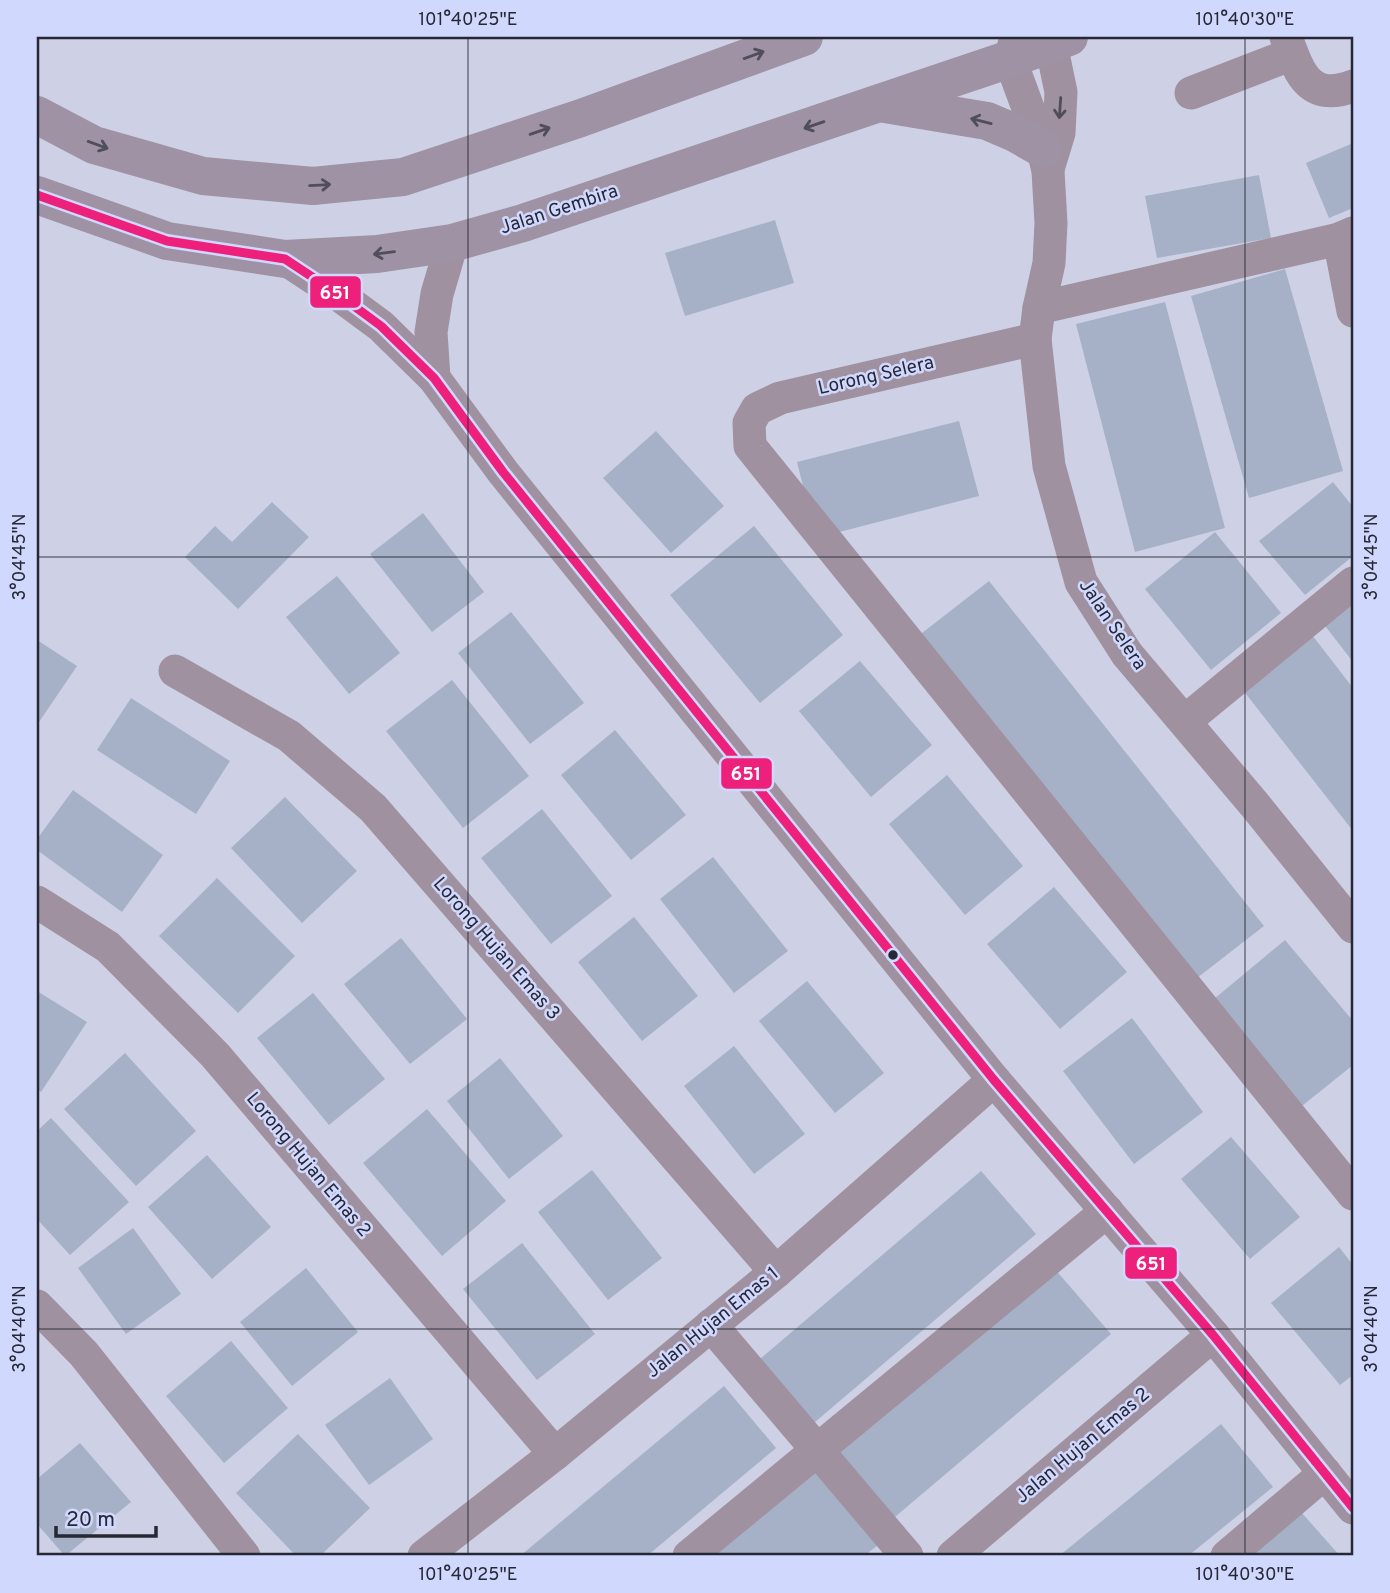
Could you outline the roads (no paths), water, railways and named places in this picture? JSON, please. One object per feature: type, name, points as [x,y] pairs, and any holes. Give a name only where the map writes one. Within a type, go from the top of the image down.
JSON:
[{"type":"main road","points":[[37,115],[94,145],[204,176],[313,186],[403,177],[581,118],[804,37]]},
{"type":"main road","name":"Jalan Gembira","points":[[37,195],[167,241],[285,259],[377,254],[452,243],[587,202],[878,103],[1036,44]]},
{"type":"main road","points":[[878,103],[987,121],[1015,133],[1045,160]]},
{"type":"street","name":"Jalan Selera","points":[[1036,44],[1062,92],[1059,133],[1045,160]]},
{"type":"street","name":"Jalan Selera","points":[[1036,44],[1051,223],[1049,263],[1037,324],[1049,466],[1080,582],[1128,654],[1353,927]]},
{"type":"street","points":[[1191,93],[1289,46],[1298,69],[1306,81],[1317,89],[1330,92],[1353,86]]},
{"type":"street","points":[[1346,236],[1353,311]]},
{"type":"street","name":"Lorong Selera","points":[[1346,236],[780,398],[757,409],[749,423],[750,446],[1353,1194]]},
{"type":"street","points":[[434,378],[431,332],[437,294],[452,243]]},
{"type":"street","points":[[285,259],[381,326],[434,378],[503,472],[994,1080],[1213,1335],[1353,1508]]},
{"type":"street","points":[[1185,722],[1353,583]]},
{"type":"street","name":"Lorong Hujan Emas 3","points":[[175,671],[289,736],[373,808],[776,1272]]},
{"type":"street","name":"Lorong Hujan Emas 2","points":[[37,902],[108,947],[215,1055],[555,1454]]},
{"type":"street","name":"Jalan Hujan Emas 1","points":[[424,1556],[555,1454],[776,1272],[994,1080]]},
{"type":"street","points":[[689,1556],[1107,1211]]},
{"type":"street","points":[[37,1306],[84,1354],[244,1556]]},
{"type":"street","points":[[711,1325],[908,1556]]},
{"type":"street","name":"Jalan Hujan Emas 2","points":[[953,1556],[1213,1335]]},
{"type":"street","points":[[1227,1556],[1325,1473]]}]
